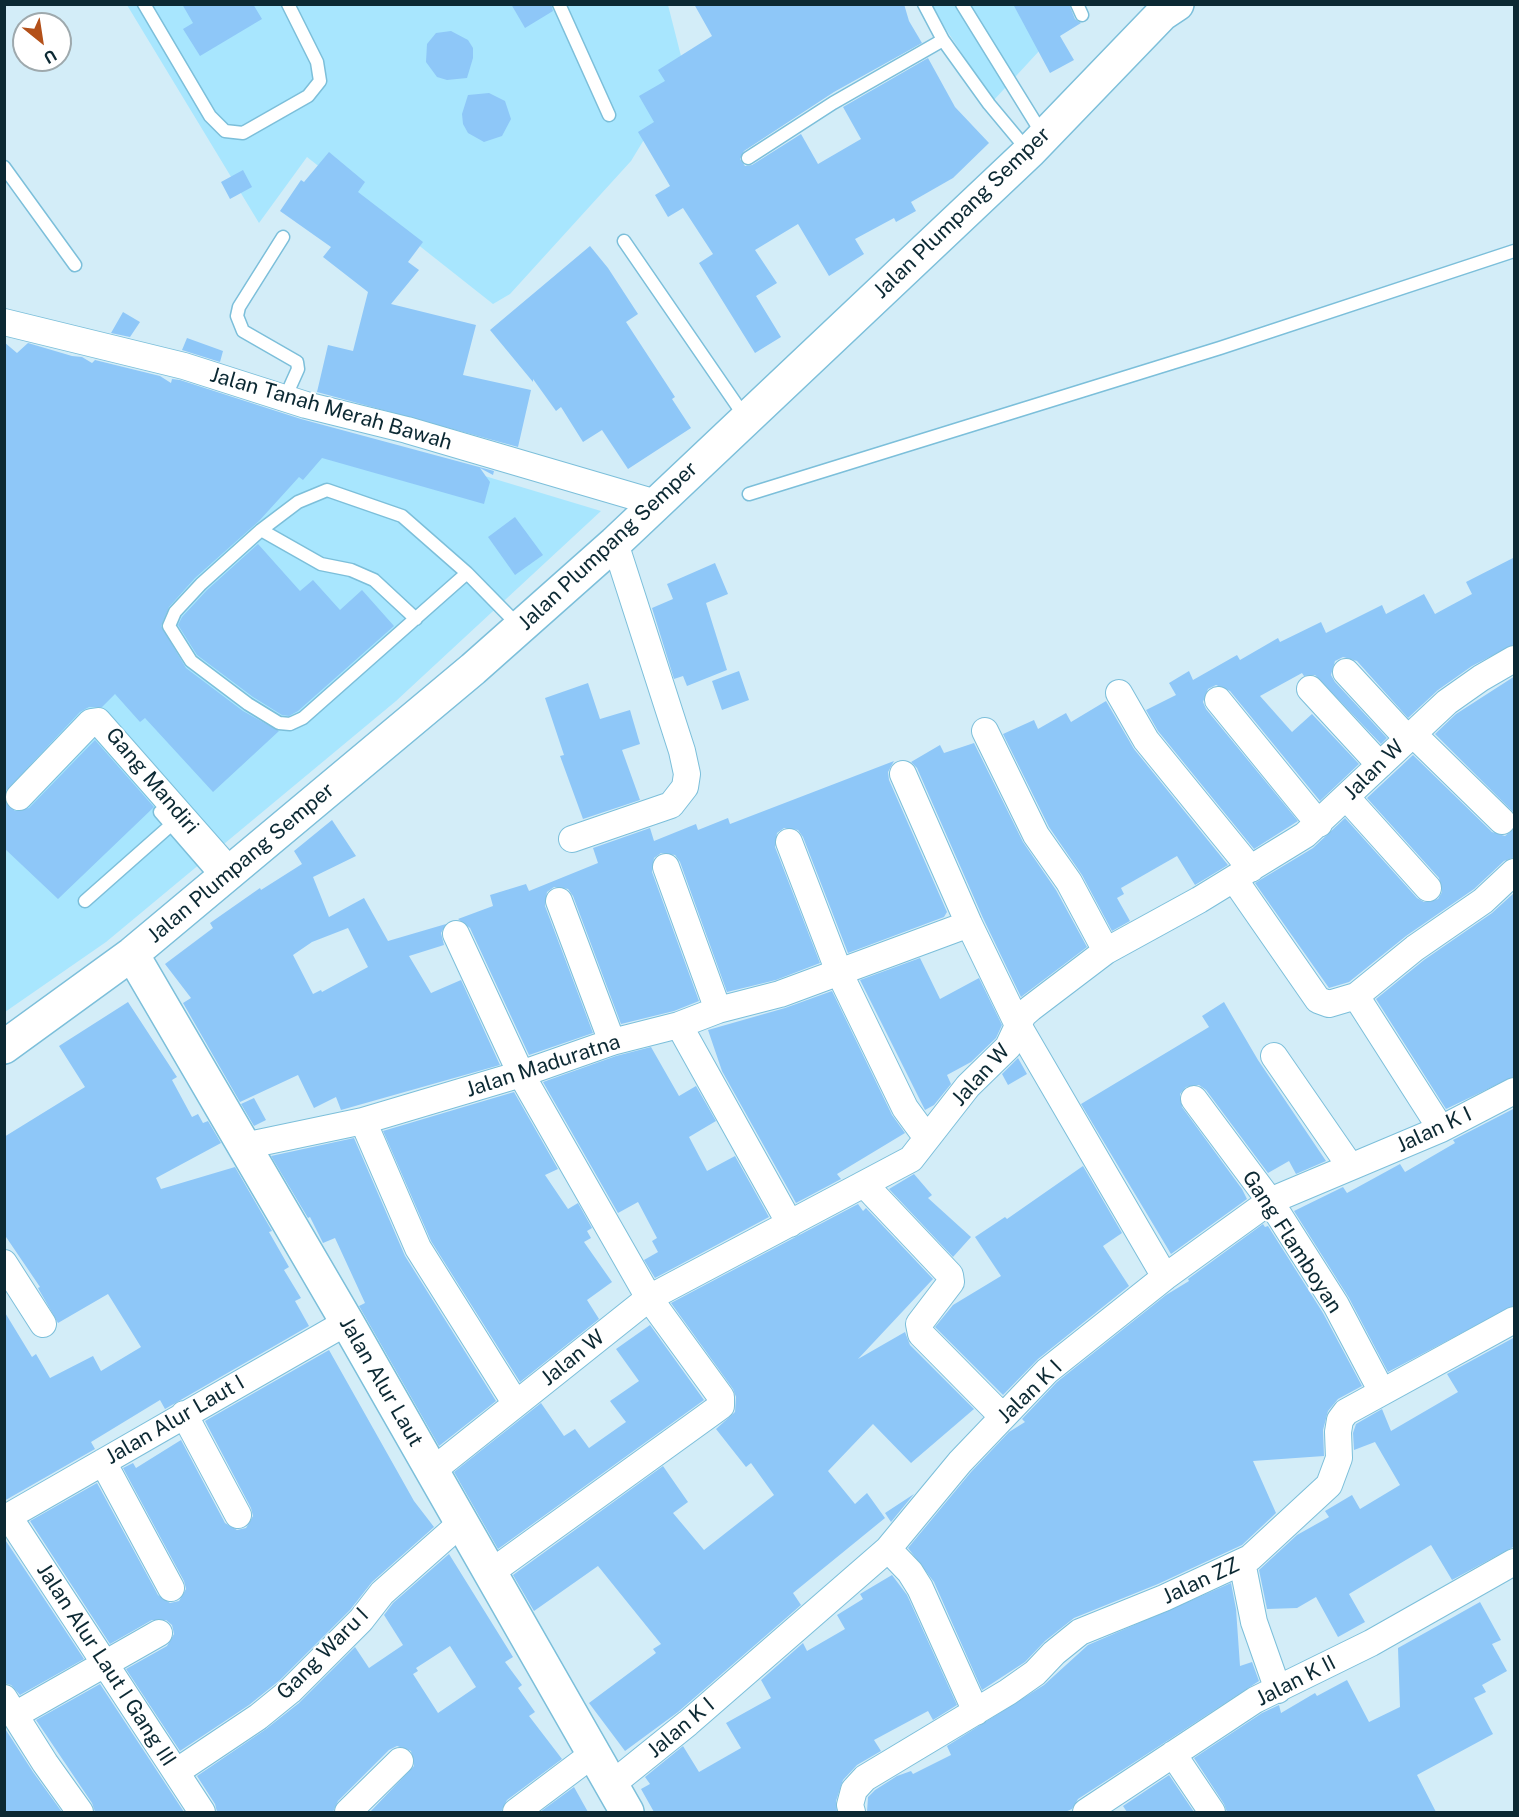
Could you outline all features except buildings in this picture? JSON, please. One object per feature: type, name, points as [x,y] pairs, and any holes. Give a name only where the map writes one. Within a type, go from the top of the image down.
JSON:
[{"type":"main road","name":"Jalan Plumpang Semper","points":[[4,1047],[132,954],[473,669],[615,543],[1036,144],[1164,8]]},
{"type":"main road","name":"Jalan Alur Laut","points":[[132,954],[347,1322],[460,1524],[619,1798]]},
{"type":"street","name":"Jalan Tanah Merah Bawah","points":[[4,322],[184,366],[285,398],[407,430],[656,502]]},
{"type":"street","points":[[572,839],[671,805],[685,787],[687,774],[682,751],[615,543]]},
{"type":"street","name":"Jalan W","points":[[432,1471],[649,1298],[911,1159],[968,1086],[1008,1047],[1018,1025],[1031,1008],[1106,951],[1243,874],[1319,824],[1447,702],[1481,678],[1515,659]]},
{"type":"street","points":[[1346,672],[1409,736],[1502,821]]},
{"type":"street","points":[[1310,689],[1380,765]]},
{"type":"street","points":[[1119,693],[1146,740],[1243,874],[1318,1000],[1329,1004],[1356,996],[1416,948],[1483,901],[1515,872]]},
{"type":"street","points":[[1218,700],[1319,824]]},
{"type":"street","name":"Gang Mandiri","points":[[19,797],[91,722],[98,721],[226,876]]},
{"type":"street","points":[[985,731],[1036,835],[1069,882],[1106,951]]},
{"type":"street","points":[[903,774],[969,924],[1018,1025],[1165,1277]]},
{"type":"street","points":[[1347,798],[1428,888]]},
{"type":"street","points":[[789,842],[839,972],[905,1108],[927,1138]]},
{"type":"street","points":[[666,867],[718,1010]]},
{"type":"street","points":[[559,901],[612,1042]]},
{"type":"street","name":"Jalan Maduratna","points":[[244,1146],[363,1121],[521,1074],[612,1042],[680,1025],[718,1010],[780,994],[969,924]]},
{"type":"street","points":[[456,934],[521,1074],[649,1298],[721,1397],[721,1406],[490,1573]]},
{"type":"street","points":[[1356,996],[1441,1129]]},
{"type":"street","points":[[680,1025],[790,1224]]},
{"type":"street","points":[[1274,1056],[1350,1166]]},
{"type":"street","name":"Jalan K I","points":[[619,1798],[688,1723],[888,1549],[960,1462],[1047,1371],[1165,1277],[1270,1201],[1441,1129],[1515,1091]]},
{"type":"street","name":"Gang Flamboyan","points":[[1194,1099],[1270,1201],[1336,1305],[1382,1392]]},
{"type":"street","points":[[363,1121],[418,1248],[516,1404]]},
{"type":"street","points":[[865,1185],[949,1272],[951,1282],[919,1324],[919,1330],[1003,1417]]},
{"type":"street","points":[[4,1263],[43,1324]]},
{"type":"street","name":"Jalan ZZ","points":[[852,1812],[850,1805],[854,1790],[866,1778],[976,1712],[1035,1673],[1054,1653],[1080,1632],[1164,1598],[1250,1558],[1329,1485],[1339,1458],[1340,1420],[1346,1412],[1515,1320]]},
{"type":"street","name":"Jalan Alur Laut I","points":[[7,1518],[347,1322]]},
{"type":"street","points":[[184,1414],[238,1515]]},
{"type":"street","points":[[103,1462],[171,1588]]},
{"type":"street","name":"Jalan Alur Laut I Gang III","points":[[7,1518],[202,1812]]},
{"type":"street","name":"Gang Waru I","points":[[176,1772],[258,1717],[290,1691],[361,1620],[382,1593],[460,1524]]},
{"type":"street","points":[[888,1549],[910,1572],[920,1588],[976,1712]]},
{"type":"street","points":[[1242,1562],[1254,1622],[1278,1690]]},
{"type":"street","name":"Jalan K II","points":[[1086,1812],[1255,1700],[1371,1643],[1515,1562]]},
{"type":"street","points":[[80,1812],[10,1707],[103,1664],[159,1633]]},
{"type":"street","points":[[516,1812],[593,1754]]},
{"type":"street","points":[[1173,1754],[1212,1812]]},
{"type":"street","points":[[348,1812],[400,1761]]},
{"type":"lane","points":[[144,4],[210,116],[225,131],[243,133],[308,96],[320,81],[317,62],[288,4]]},
{"type":"lane","points":[[559,4],[609,115]]},
{"type":"lane","points":[[924,4],[943,39],[1002,121],[1036,144]]},
{"type":"lane","points":[[962,4],[1036,144]]},
{"type":"lane","points":[[748,158],[833,103],[943,39]]},
{"type":"lane","points":[[4,167],[75,265]]},
{"type":"lane","points":[[283,237],[239,307],[237,316],[243,331],[297,362],[298,369],[285,398]]},
{"type":"lane","points":[[624,241],[746,418]]},
{"type":"lane","points":[[749,494],[1209,351],[1515,250]]},
{"type":"lane","points":[[467,573],[303,718],[290,724],[279,723],[248,704],[191,661],[169,626],[175,612],[201,584],[261,530],[298,502],[327,490],[402,516],[467,573],[520,627]]},
{"type":"lane","points":[[261,530],[321,564],[351,570],[374,580],[416,619]]},
{"type":"lane","points":[[160,812],[226,876]]},
{"type":"lane","points":[[85,901],[171,825]]},
{"type":"shaded area","points":[[127,5],[668,5],[682,60],[673,92],[631,161],[510,294],[493,304],[307,157],[259,223]]},
{"type":"shaded area","points":[[930,5],[1017,5],[1040,50],[993,101]]},
{"type":"shaded area","points":[[342,433],[601,511],[396,701],[106,942],[5,1012],[5,757]]}]
